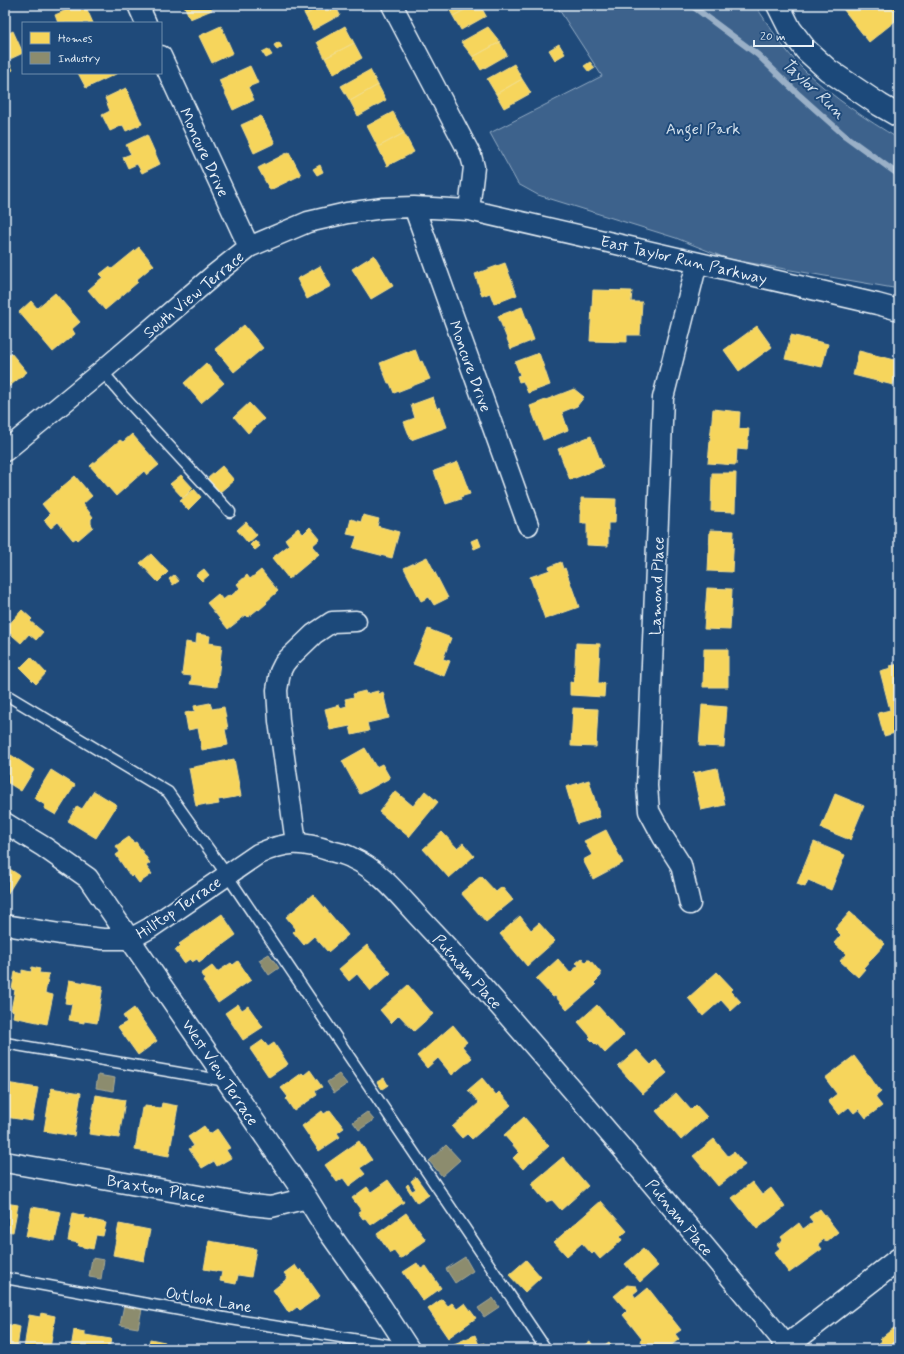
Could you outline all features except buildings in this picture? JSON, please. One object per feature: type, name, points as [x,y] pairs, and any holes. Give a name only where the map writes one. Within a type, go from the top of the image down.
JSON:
[{"type":"street","points":[[138,5],[146,22]]},
{"type":"street","points":[[392,5],[471,156],[474,167],[469,210]]},
{"type":"street","points":[[778,5],[790,29],[806,50],[828,70],[880,106],[899,116]]},
{"type":"street","name":"Moncure Drive","points":[[162,58],[249,247]]},
{"type":"street","name":"East Taylor Run Parkway","points":[[414,207],[469,210],[899,310]]},
{"type":"street","name":"Moncure Drive","points":[[414,207],[528,525]]},
{"type":"street","name":"South View Terrace","points":[[5,451],[249,247],[308,222],[328,217],[384,208],[414,207]]},
{"type":"street","name":"Lamond Place","points":[[690,904],[681,865],[662,837],[649,811],[647,786],[663,398],[697,262]]},
{"type":"street","points":[[296,843],[276,690],[280,672],[288,659],[314,634],[332,622],[356,621]]},
{"type":"street","name":"West View Terrace","points":[[5,823],[44,847],[88,878],[409,1349]]},
{"type":"street","name":"Hilltop Terrace","points":[[5,925],[103,939],[130,939],[150,928],[258,854],[271,848],[296,843]]},
{"type":"street","name":"Putnam Place","points":[[296,843],[312,845],[351,857],[368,867],[388,884],[455,955],[557,1072],[785,1348]]},
{"type":"street","name":"Braxton Place","points":[[5,1162],[251,1205],[270,1207],[307,1198]]},
{"type":"street","points":[[785,1348],[899,1259]]},
{"type":"lane","points":[[102,371],[132,407],[230,512]]},
{"type":"lane","points":[[5,694],[168,792],[227,874],[546,1349]]},
{"type":"lane","points":[[5,1043],[227,1081]]},
{"type":"lane","name":"Outlook Lane","points":[[5,1278],[224,1318],[409,1349]]},
{"type":"green space","name":"Angel Park","points":[[556,5],[755,5],[784,48],[805,71],[838,99],[899,139],[899,289],[728,259],[676,238],[538,195],[518,184],[490,133],[602,76]]},
{"type":"waterway","name":"Taylor Run","points":[[691,5],[758,55],[797,93],[844,135],[899,175]]}]
